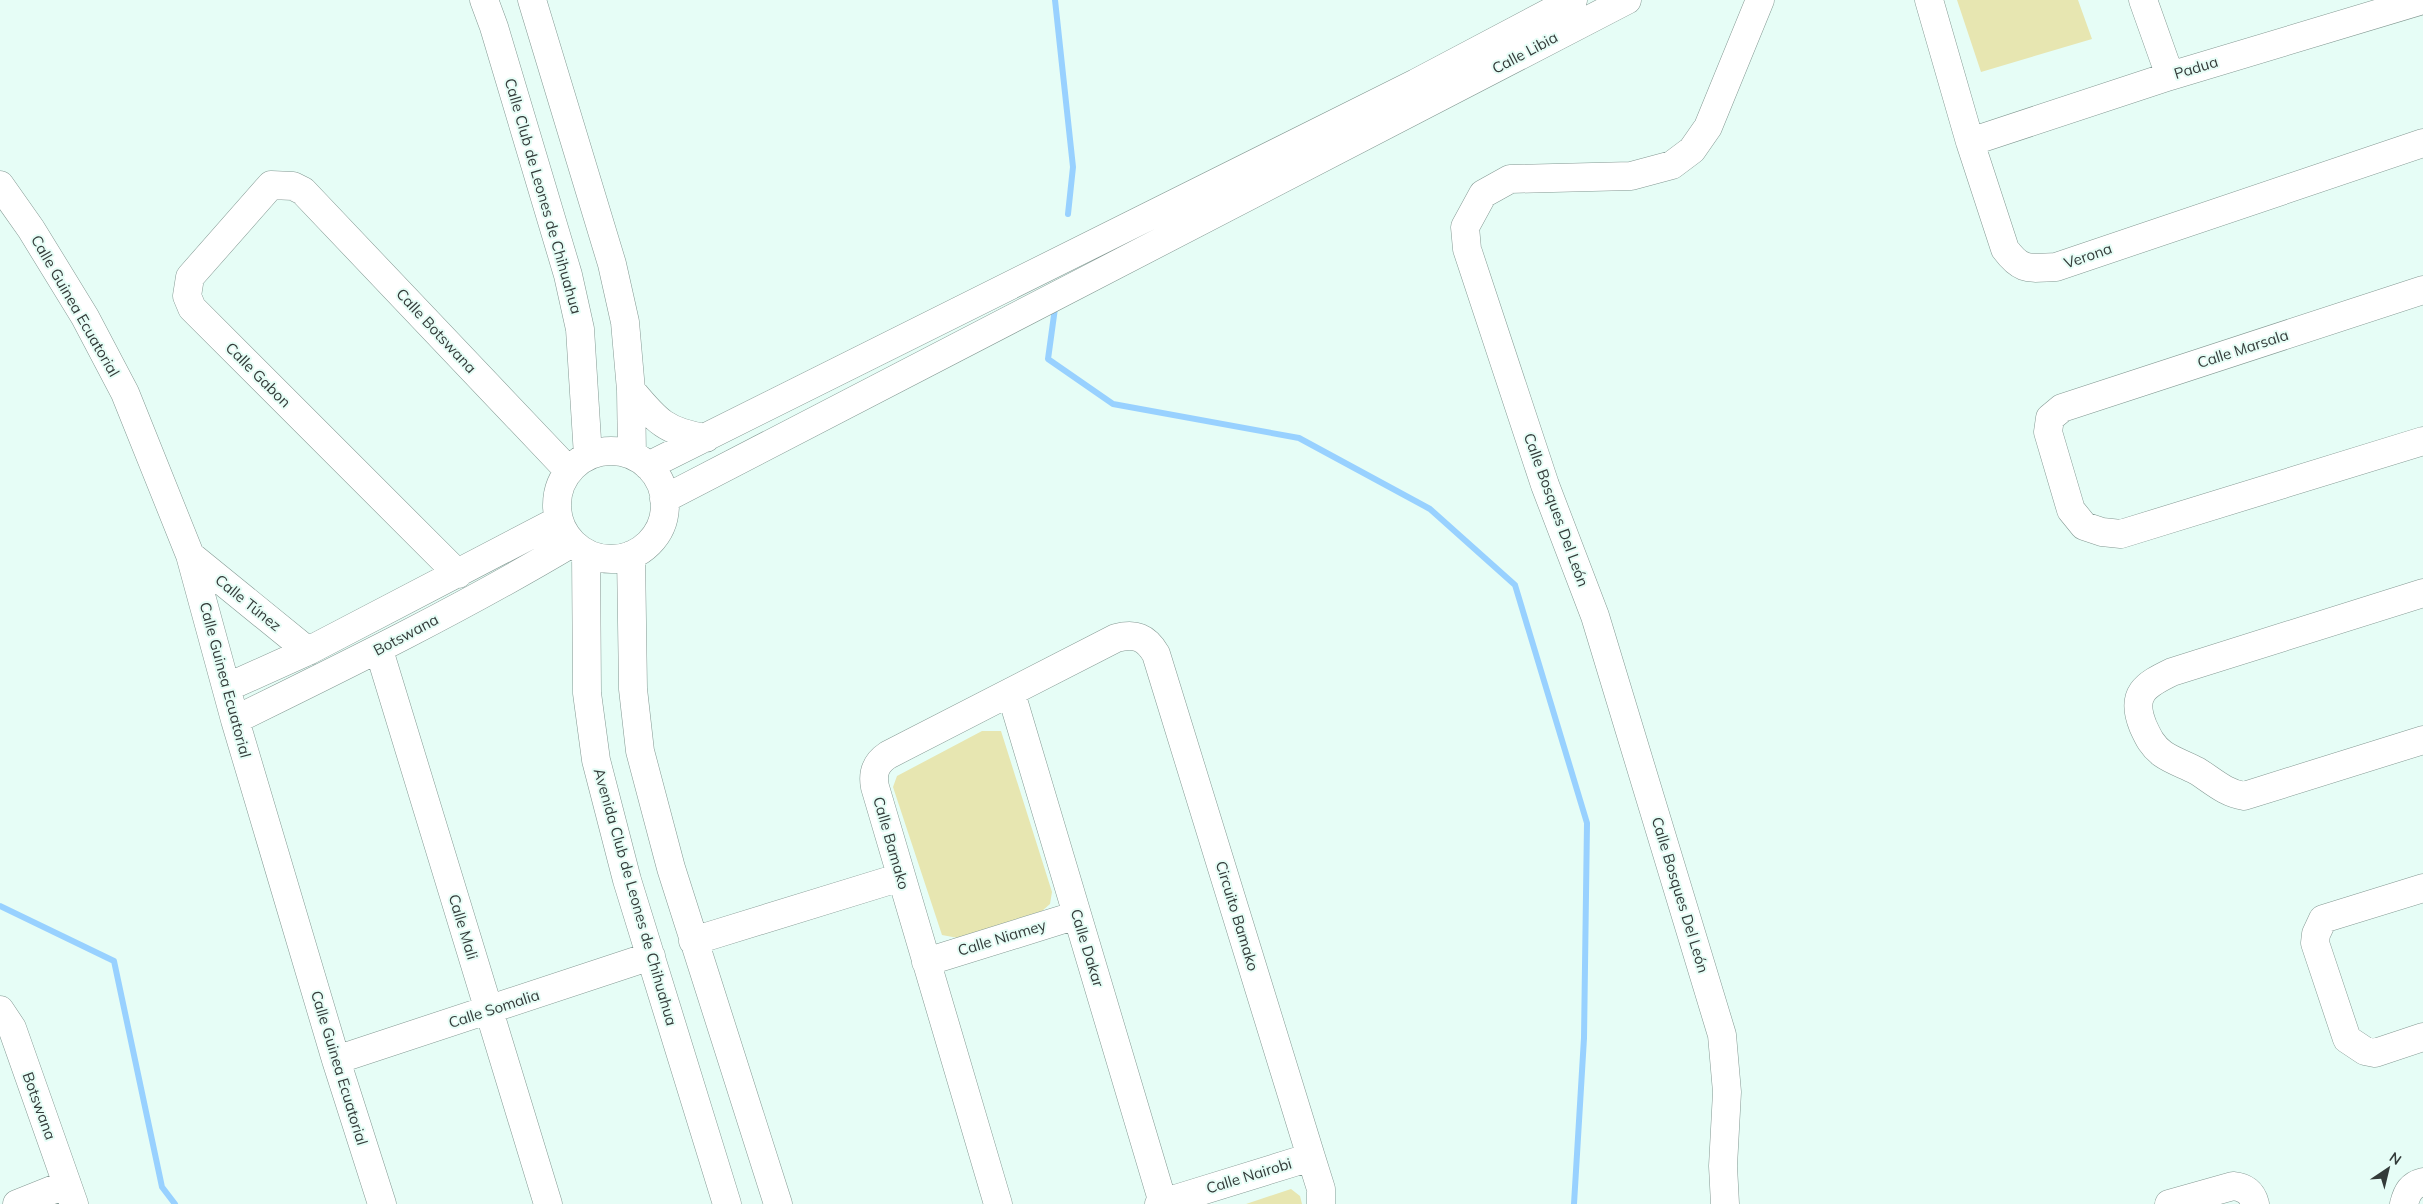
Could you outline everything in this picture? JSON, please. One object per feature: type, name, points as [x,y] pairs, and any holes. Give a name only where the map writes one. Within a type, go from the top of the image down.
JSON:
[{"type":"street","name":"Calle Club de Leones de Chihuahua","points":[[484,0],[568,275],[580,329],[578,463]]},
{"type":"street","points":[[532,0],[612,264],[625,322],[640,461]]},
{"type":"street","name":"Calle Libia","points":[[1420,94],[1573,0]]},
{"type":"street","name":"Calle Libia","points":[[1420,94],[1627,0]]},
{"type":"street","name":"Calle Bosques Del León","points":[[1725,1204],[1723,1166],[1727,1092],[1722,1035],[1595,616],[1545,485],[1467,249],[1464,227],[1483,194],[1510,180],[1631,176],[1672,164],[1692,150],[1708,127],[1760,0]]},
{"type":"street","name":"Verona","points":[[1929,0],[1970,142],[2006,249],[2016,264],[2031,268],[2056,267],[2423,143]]},
{"type":"street","points":[[2143,0],[2170,76]]},
{"type":"street","name":"Padua","points":[[1970,142],[2170,76],[2423,0]]},
{"type":"street","points":[[640,461],[706,438],[1420,94]]},
{"type":"street","points":[[664,498],[1420,94]]},
{"type":"street","name":"Calle Guinea Ecuatorial","points":[[0,185],[31,229],[85,317],[125,393],[190,555],[228,687],[235,720],[336,1060],[382,1204]]},
{"type":"street","name":"Calle Gabon","points":[[303,191],[293,186],[271,185],[190,277],[188,296],[192,308],[458,574]]},
{"type":"street","name":"Calle Botswana","points":[[303,191],[578,463]]},
{"type":"street","name":"Calle Marsala","points":[[2423,290],[2062,408],[2050,418],[2048,432],[2071,510],[2084,526],[2102,532],[2121,534],[2423,441]]},
{"type":"street","points":[[631,390],[660,422],[672,430],[706,438]]},
{"type":"street","points":[[602,451],[617,451],[640,461],[659,481],[664,498],[664,516],[657,532],[646,546],[631,555],[608,559],[572,539],[557,504],[560,486],[578,463],[602,451]]},
{"type":"street","name":"Botswana","points":[[228,687],[308,651],[458,574],[572,539]]},
{"type":"street","name":"Botswana","points":[[235,720],[379,650],[524,572],[572,539]]},
{"type":"street","name":"Avenida Club de Leones de Chihuahua","points":[[572,539],[587,693],[596,760],[627,880],[727,1204]]},
{"type":"street","name":"Calle Túnez","points":[[190,555],[308,651]]},
{"type":"street","points":[[631,555],[633,690],[640,751],[671,868],[693,941],[778,1204]]},
{"type":"street","points":[[2423,593],[2172,672],[2155,680],[2143,690],[2138,698],[2136,710],[2149,740],[2162,753],[2199,773],[2231,794],[2244,796],[2423,740]]},
{"type":"street","name":"Calle Bamako","points":[[998,1204],[875,787],[873,777],[875,768],[880,760],[888,755],[1116,638],[1128,634],[1140,636]]},
{"type":"street","name":"Circuito Bamako","points":[[1140,636],[1150,644],[1156,654],[1321,1189],[1321,1203]]},
{"type":"street","name":"Calle Mali","points":[[379,650],[548,1204]]},
{"type":"street","name":"Calle Dakar","points":[[1011,693],[1161,1203]]},
{"type":"street","points":[[693,941],[901,876]]},
{"type":"street","points":[[2423,888],[2323,919],[2316,934],[2315,943],[2347,1040],[2355,1046],[2375,1053],[2423,1037]]},
{"type":"street","name":"Calle Niamey","points":[[926,962],[1077,914]]},
{"type":"street","name":"Calle Somalia","points":[[336,1060],[651,956]]},
{"type":"street","name":"Botswana","points":[[4,1024],[71,1194]]},
{"type":"street","name":"Calle Nairobi","points":[[1161,1203],[1311,1157]]},
{"type":"street","points":[[2404,1204],[2407,1194],[2414,1185],[2423,1182]]},
{"type":"street","points":[[2170,1204],[2233,1186],[2241,1187],[2249,1192],[2255,1204]]},
{"type":"street","points":[[17,1204],[71,1194]]},
{"type":"green space","points":[[1957,0],[2078,0],[2092,39],[1981,72]]},
{"type":"green space","points":[[982,731],[1001,731],[1052,892],[1050,904],[1042,911],[958,938],[942,935],[893,787],[897,776]]},
{"type":"green space","points":[[1291,1189],[1300,1196],[1302,1204],[1246,1204]]},
{"type":"waterway","points":[[1055,0],[1073,167],[1068,214]]},
{"type":"waterway","points":[[1055,308],[1048,359],[1113,404],[1299,438],[1430,509],[1515,585],[1587,823],[1584,1038],[1574,1204]]},
{"type":"waterway","points":[[0,906],[114,961],[162,1187],[175,1204]]}]
